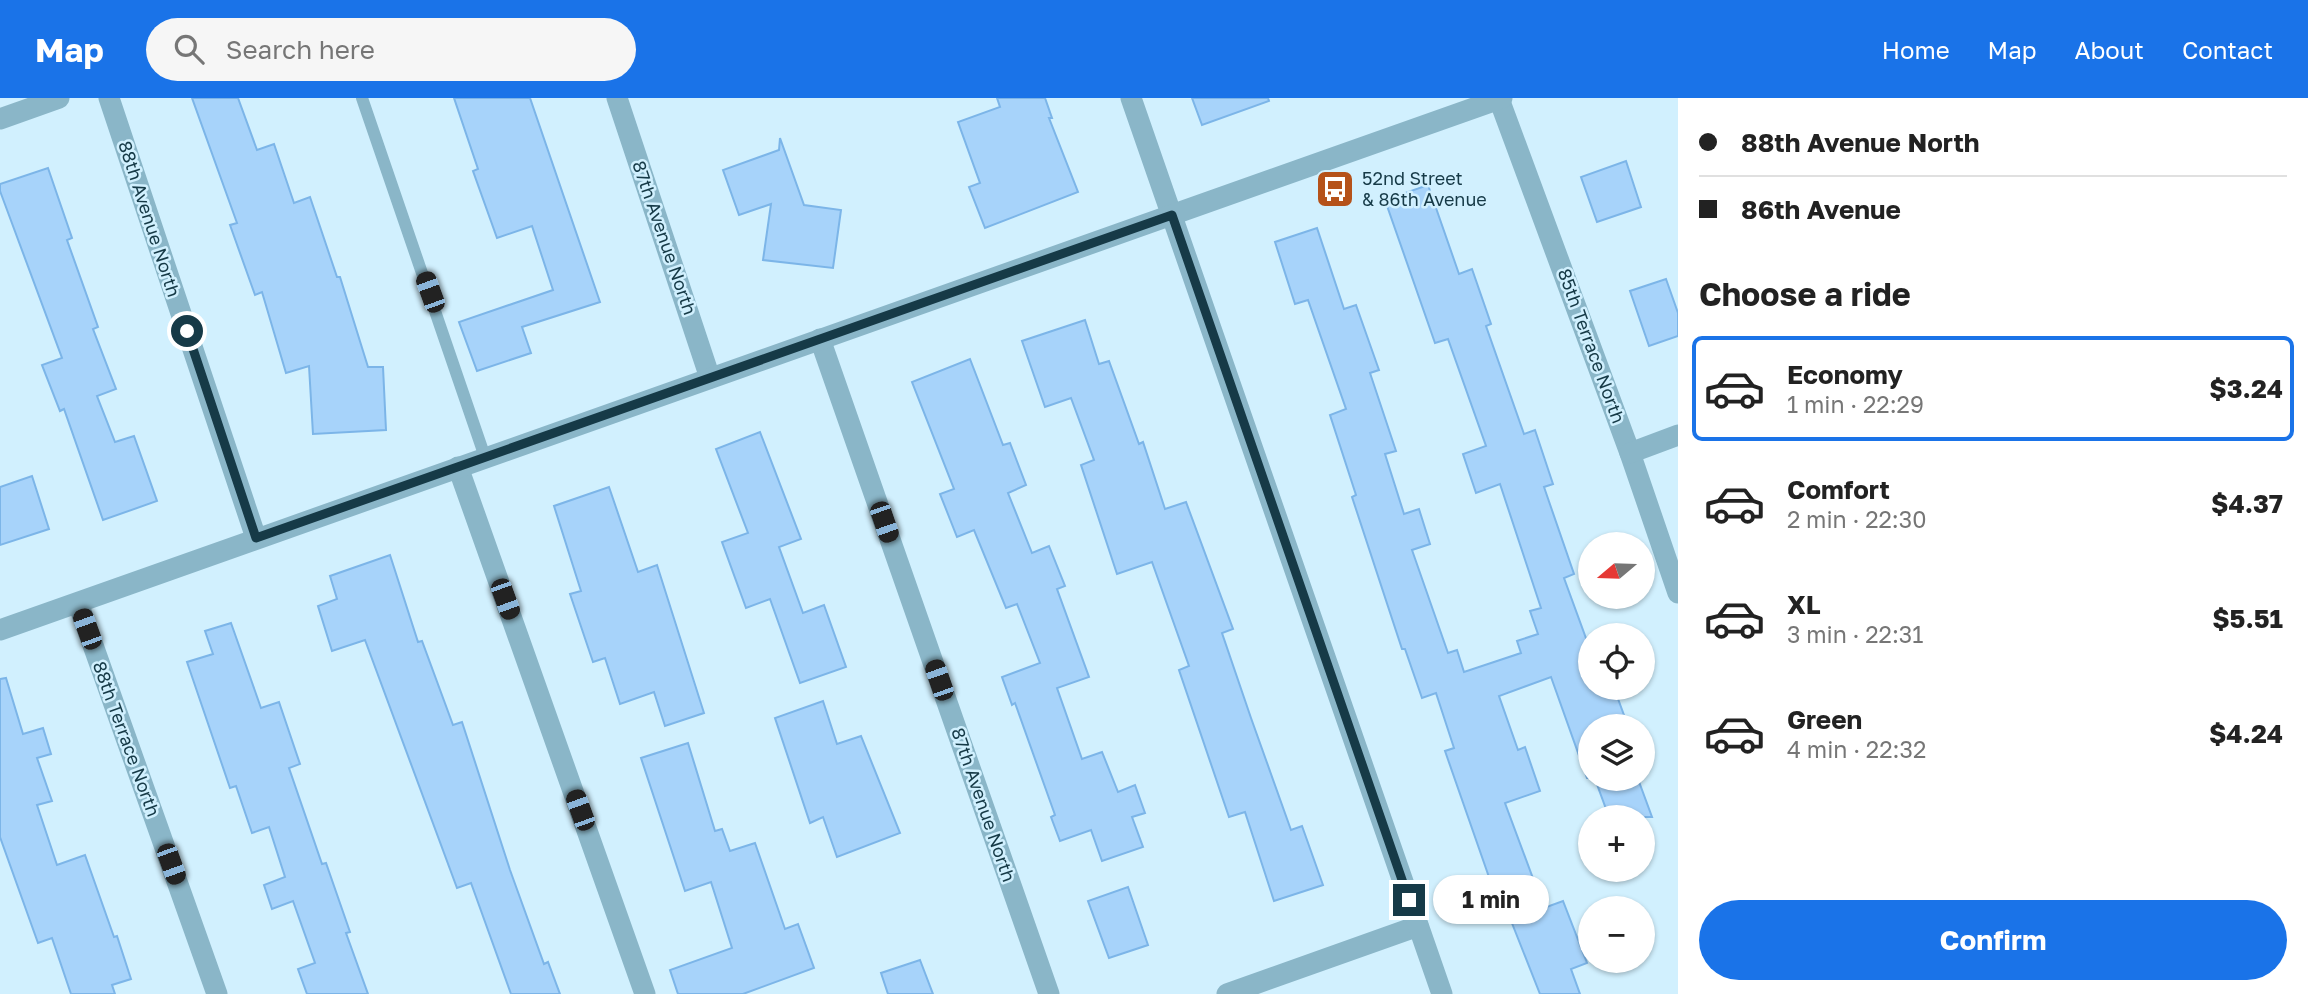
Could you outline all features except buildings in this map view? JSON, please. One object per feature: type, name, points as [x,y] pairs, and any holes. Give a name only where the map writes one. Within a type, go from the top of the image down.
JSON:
[{"type":"street","points":[[0,119],[59,98]]},
{"type":"street","name":"88th Avenue North","points":[[109,98],[256,538]]},
{"type":"street","name":"87th Avenue North","points":[[617,98],[710,378]]},
{"type":"street","points":[[1131,98],[1442,994]]},
{"type":"street","points":[[0,630],[1501,99]]},
{"type":"street","name":"85th Terrace North","points":[[1501,99],[1678,593]]},
{"type":"street","name":"87th Avenue North","points":[[820,339],[1049,994]]},
{"type":"street","points":[[1630,453],[1678,435]]},
{"type":"street","points":[[458,467],[645,994]]},
{"type":"street","name":"88th Terrace North","points":[[78,603],[217,994]]},
{"type":"street","points":[[1227,994],[1419,926]]},
{"type":"lane","points":[[362,98],[485,457]]},
{"type":"place","name":"52nd Street & 86th Avenue","points":[[1335,189]]},
{"type":"route","points":[[187,331],[256,538],[1172,215],[1409,900]]}]
